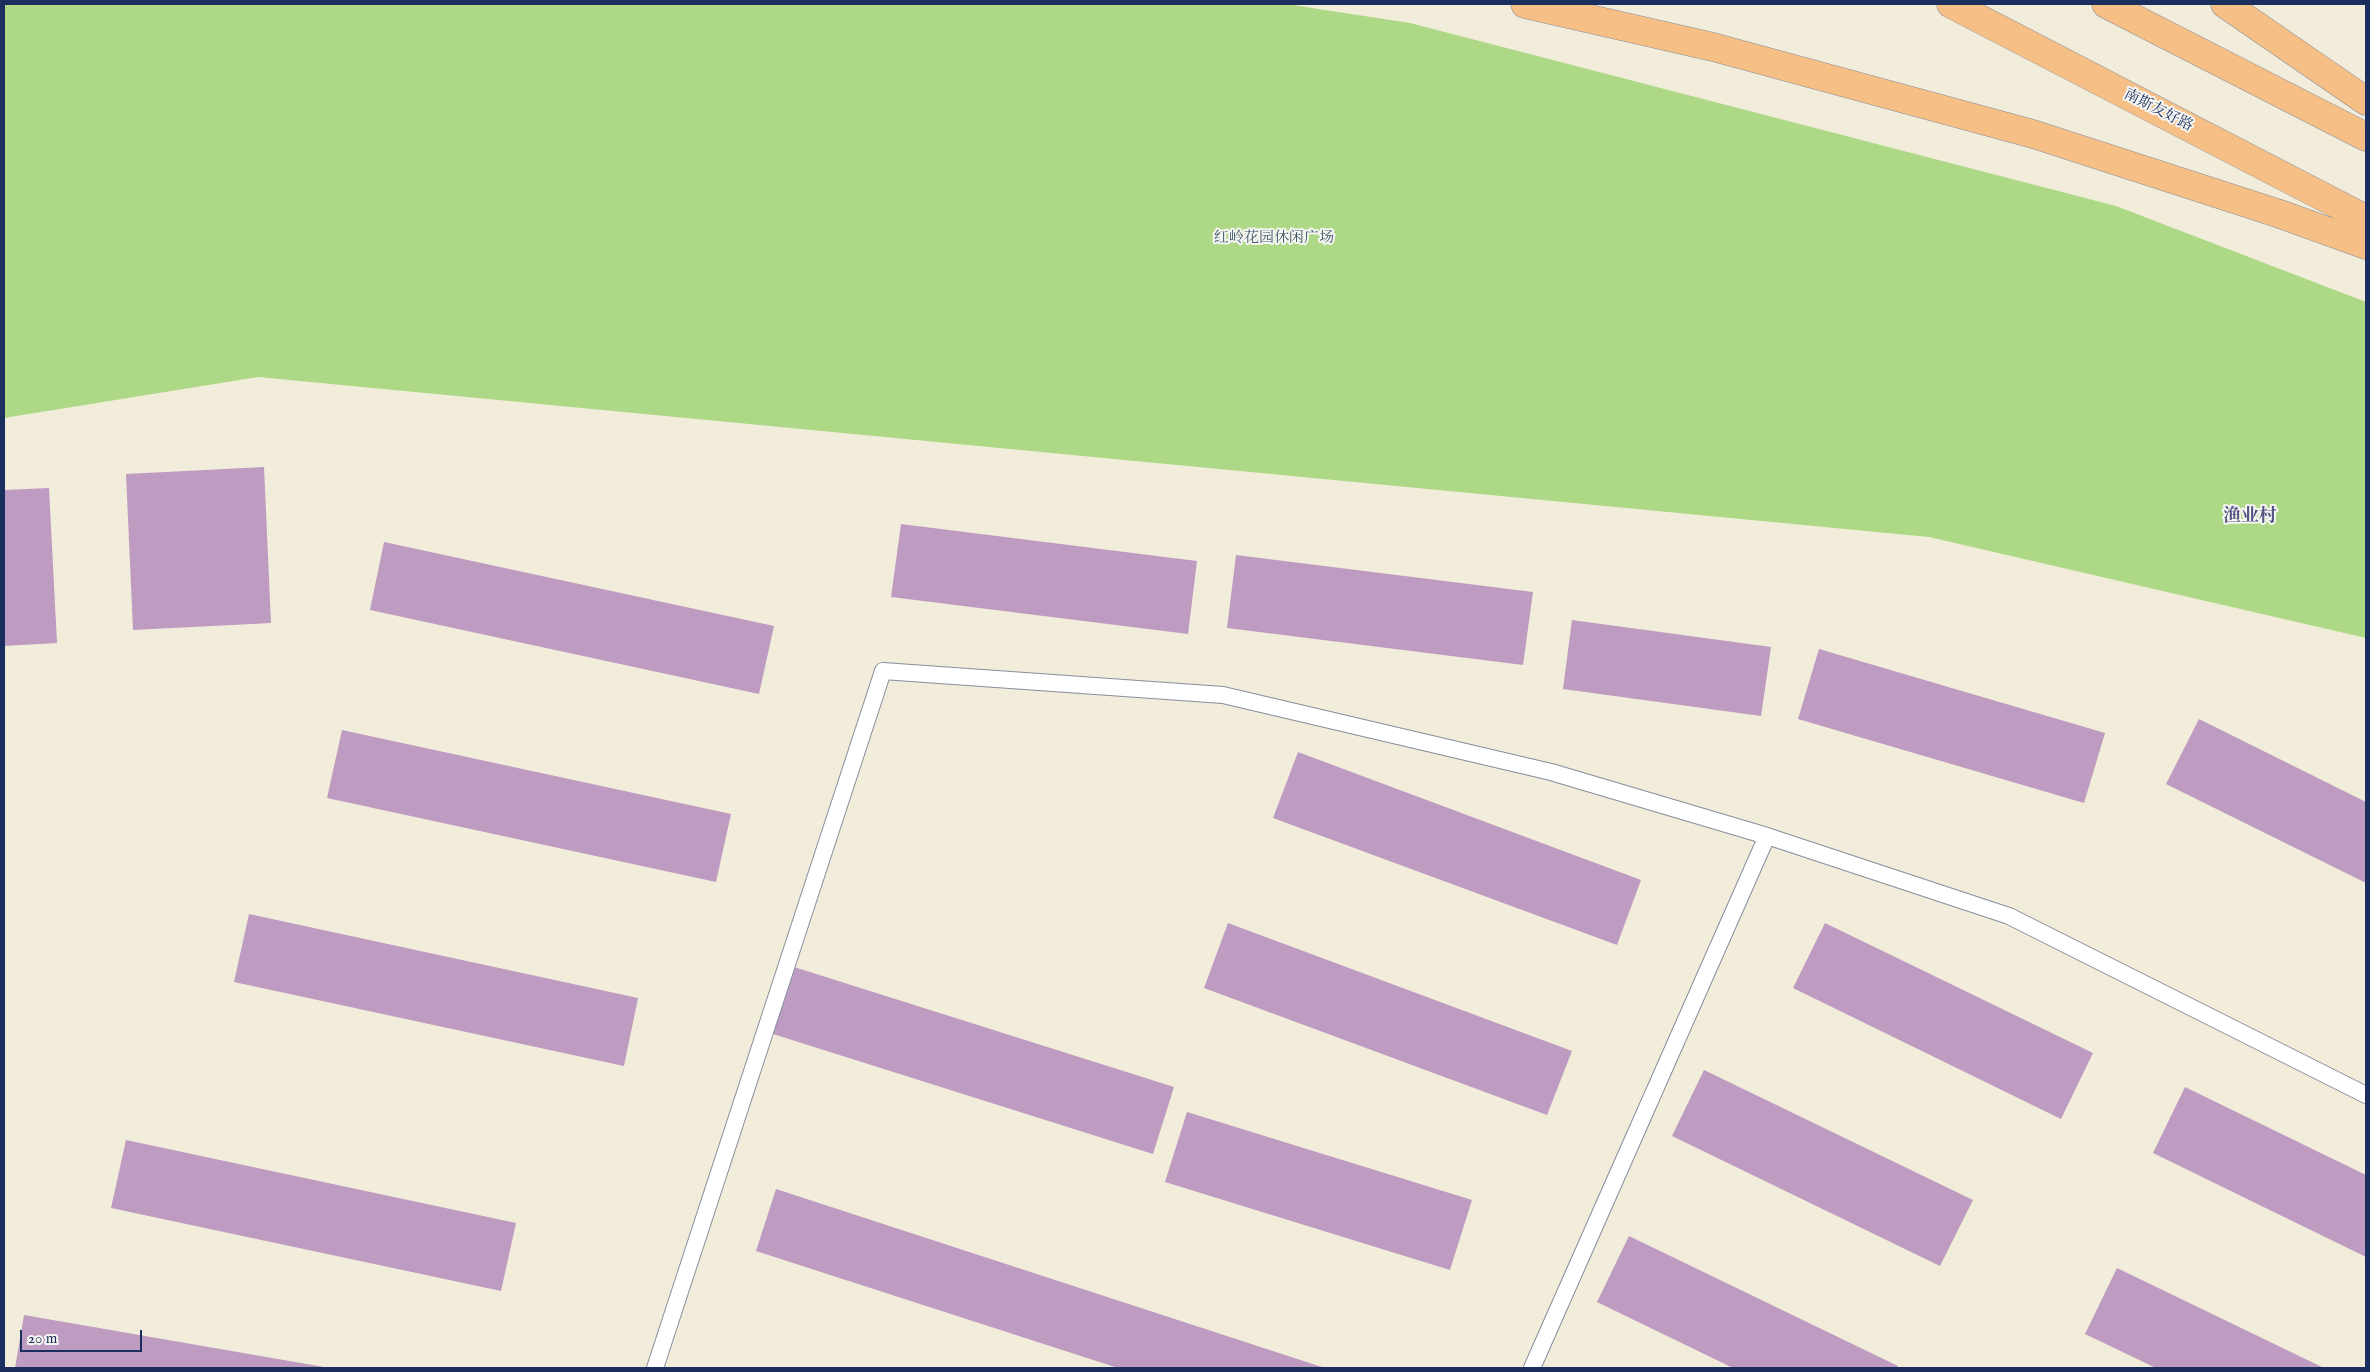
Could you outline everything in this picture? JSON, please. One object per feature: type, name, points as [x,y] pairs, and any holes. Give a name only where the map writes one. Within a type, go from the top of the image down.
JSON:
[{"type":"highway","points":[[1525,4],[1713,47],[2033,134],[2280,214],[2366,245]]},
{"type":"highway","name":"南斯友好路","points":[[1951,4],[2366,219]]},
{"type":"highway","points":[[2106,4],[2366,137]]},
{"type":"highway","points":[[2225,4],[2366,102]]},
{"type":"lane","points":[[655,1368],[883,671],[1223,694],[1551,772],[1767,836],[2009,916],[2366,1095]]},
{"type":"lane","points":[[1532,1368],[1767,836]]},
{"type":"green space","name":"红岭花园休闲广场","points":[[4,4],[1286,4],[1410,23],[2116,206],[2366,302],[2366,638],[1929,537],[258,377],[4,418]]},
{"type":"building","points":[[264,467],[271,623],[133,630],[126,474]]},
{"type":"building","points":[[49,488],[57,643],[4,646],[4,490]]},
{"type":"building","points":[[901,524],[1197,561],[1188,634],[891,597]]},
{"type":"building","points":[[384,542],[774,626],[759,694],[370,610]]},
{"type":"building","points":[[1236,555],[1533,592],[1523,665],[1227,628]]},
{"type":"building","points":[[1572,620],[1771,647],[1761,716],[1563,689]]},
{"type":"building","points":[[1819,649],[2105,733],[2084,803],[1798,719]]},
{"type":"building","points":[[2199,719],[2366,802],[2366,883],[2166,784]]},
{"type":"building","points":[[342,730],[731,814],[716,882],[327,798]]},
{"type":"building","points":[[1298,752],[1641,880],[1617,945],[1273,818]]},
{"type":"building","points":[[249,914],[638,998],[624,1066],[234,982]]},
{"type":"building","points":[[1228,923],[1572,1051],[1547,1115],[1204,988]]},
{"type":"building","points":[[1825,923],[2093,1053],[2061,1119],[1793,988]]},
{"type":"building","points":[[794,967],[1174,1087],[1153,1154],[773,1034]]},
{"type":"building","points":[[1704,1070],[1973,1200],[1940,1266],[1672,1136]]},
{"type":"building","points":[[2185,1087],[2366,1175],[2366,1257],[2153,1153]]},
{"type":"building","points":[[1187,1112],[1472,1200],[1450,1270],[1165,1182]]},
{"type":"building","points":[[126,1140],[516,1223],[501,1291],[111,1208]]},
{"type":"building","points":[[776,1189],[1325,1368],[1118,1368],[756,1251]]},
{"type":"building","points":[[1629,1236],[1898,1366],[1897,1368],[1733,1368],[1597,1302]]},
{"type":"building","points":[[2117,1268],[2324,1368],[2156,1368],[2085,1334]]},
{"type":"building","points":[[24,1315],[324,1367],[324,1368],[15,1368]]},
{"type":"district","name":"渔业村","points":[[2250,517]]}]
